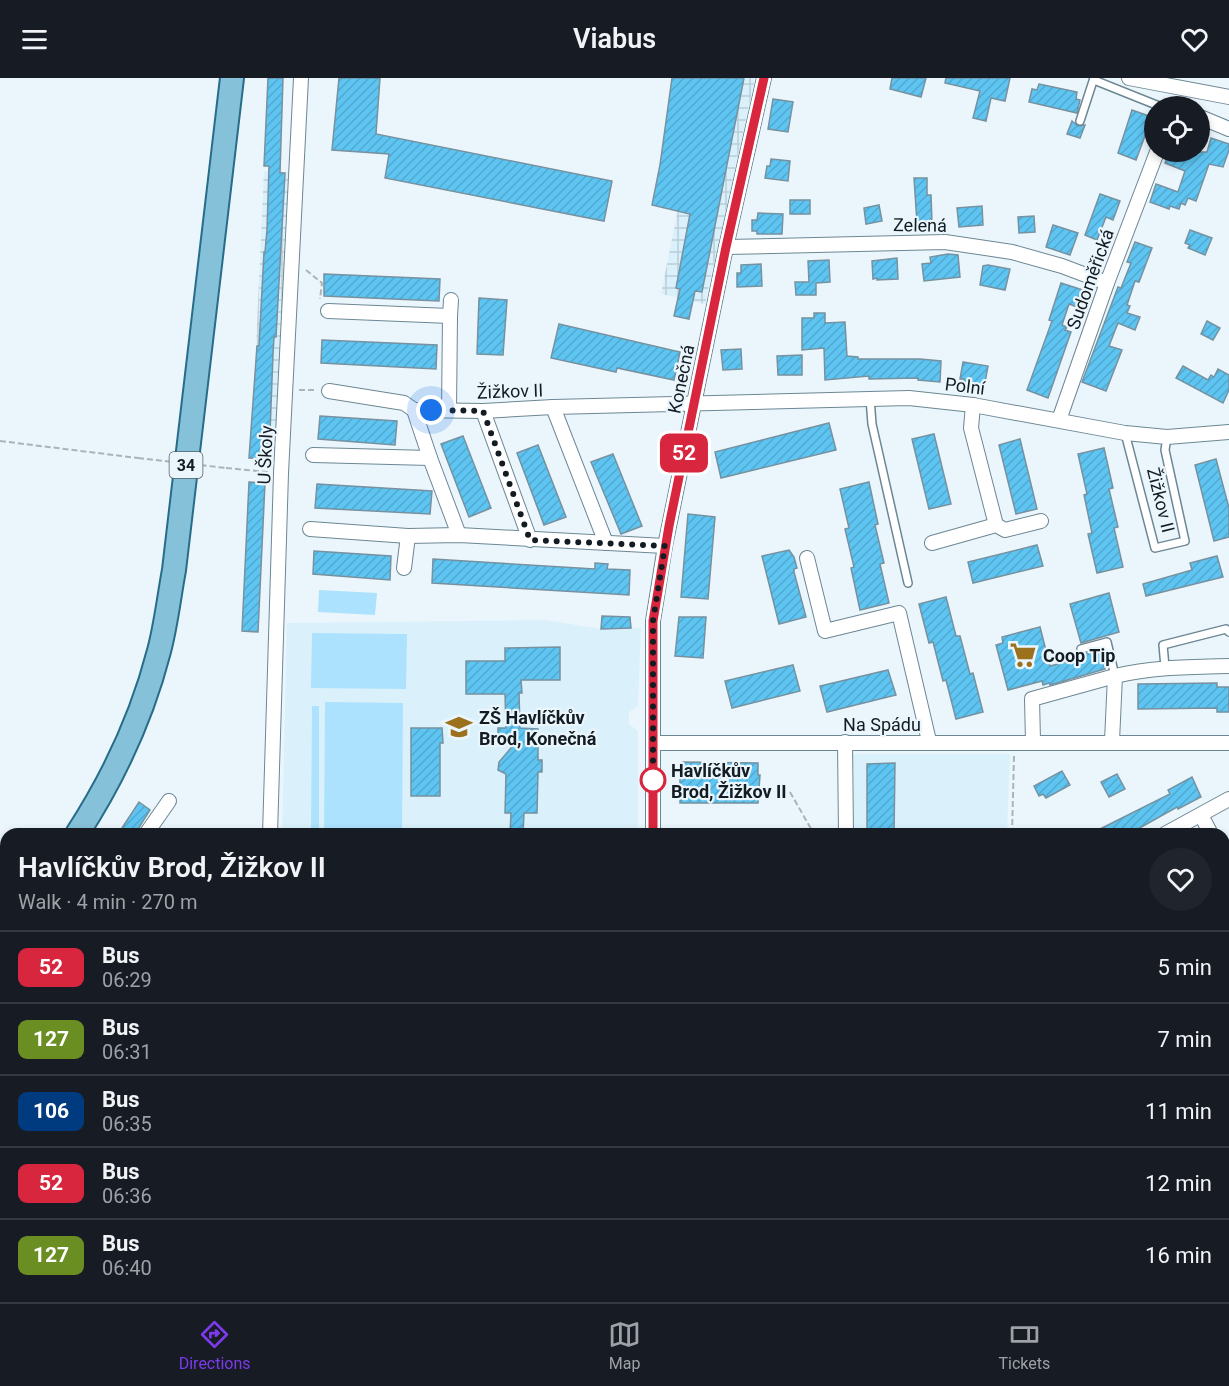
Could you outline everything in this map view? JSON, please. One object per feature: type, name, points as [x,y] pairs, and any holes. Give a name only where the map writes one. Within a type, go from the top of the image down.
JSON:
[{"type":"main road","name":"34","points":[[81,828],[107,786],[124,751],[137,721],[159,650],[174,570],[232,78]]},
{"type":"street","name":"U Školy","points":[[270,828],[281,473],[301,78]]},
{"type":"street","name":"Konečná","points":[[653,828],[653,621],[665,546],[694,403],[764,78]]},
{"type":"street","points":[[1129,78],[1229,97]]},
{"type":"street","points":[[1210,121],[1229,129]]},
{"type":"street","name":"Sudoměřická","points":[[1059,420],[1107,283],[1153,162]]},
{"type":"street","name":"Zelená","points":[[726,247],[945,242],[1012,252],[1062,266],[1107,283]]},
{"type":"street","points":[[448,410],[451,300]]},
{"type":"street","points":[[328,311],[450,316]]},
{"type":"street","name":"Žižkov II","points":[[329,390],[404,403],[414,410],[483,411],[694,403]]},
{"type":"street","name":"Polní","points":[[694,403],[909,398],[973,405],[1125,433],[1167,437],[1226,432]]},
{"type":"street","points":[[973,405],[971,428],[996,525]]},
{"type":"street","points":[[554,407],[606,543]]},
{"type":"street","points":[[414,410],[459,535]]},
{"type":"street","points":[[483,411],[530,540]]},
{"type":"street","points":[[1226,432],[1229,420]]},
{"type":"street","points":[[313,455],[430,458]]},
{"type":"street","points":[[932,543],[996,525],[1005,530],[1041,521]]},
{"type":"street","points":[[310,529],[408,536],[459,535],[665,546]]},
{"type":"street","points":[[404,568],[408,536]]},
{"type":"street","points":[[807,558],[825,631],[899,613],[929,741]]},
{"type":"street","points":[[1033,741],[1032,699],[1144,669],[1229,666]]},
{"type":"street","points":[[1112,741],[1115,676]]},
{"type":"street","name":"Na Spádu","points":[[653,743],[929,741],[1229,743]]},
{"type":"street","points":[[844,742],[846,828]]},
{"type":"street","points":[[1176,828],[1229,799]]},
{"type":"street","points":[[150,828],[169,801]]},
{"type":"street","points":[[1201,814],[1208,828]]},
{"type":"lane","points":[[1080,121],[1094,79],[1144,99]]},
{"type":"lane","points":[[870,398],[872,424],[908,583]]},
{"type":"lane","name":"Žižkov II","points":[[1125,433],[1155,548],[1185,541],[1165,450],[1167,437]]},
{"type":"lane","points":[[1166,667],[1163,645],[1226,629],[1229,632]]},
{"type":"lane","points":[[1081,649],[1107,642],[1115,676]]},
{"type":"path","points":[[292,258],[322,283],[320,299],[328,311]]},
{"type":"path","points":[[287,390],[329,390]]},
{"type":"path","points":[[0,441],[281,473]]},
{"type":"path","points":[[1012,828],[1014,741]]},
{"type":"path","points":[[790,792],[811,828]]},
{"type":"shaded area","points":[[704,78],[755,78],[705,304],[661,294]]},
{"type":"shaded area","points":[[264,171],[290,172],[277,435],[252,434]]},
{"type":"shaded area","points":[[319,590],[377,593],[375,615],[318,612]]},
{"type":"shaded area","name":"ZŠ Havlíčkův Brod, Konečná","points":[[546,620],[601,629],[641,628],[638,706],[629,712],[629,724],[638,731],[638,828],[282,828],[287,623]]},
{"type":"shaded area","points":[[312,633],[407,634],[406,689],[311,688]]},
{"type":"shaded area","points":[[325,702],[403,703],[402,828],[324,828]]},
{"type":"shaded area","points":[[312,706],[319,706],[319,828],[311,828]]},
{"type":"shaded area","points":[[853,754],[1010,754],[1007,828],[854,828]]},
{"type":"building","points":[[268,78],[283,78],[280,173],[285,173],[276,337],[274,337],[273,354],[269,459],[249,458],[267,230],[269,166],[264,166]]},
{"type":"building","points":[[339,78],[380,78],[376,134],[612,181],[604,221],[385,178],[389,154],[332,150]]},
{"type":"building","points":[[672,78],[744,78],[702,292],[695,291],[689,319],[674,316],[680,289],[676,288],[690,214],[652,205]]},
{"type":"building","points":[[892,78],[926,78],[921,97],[890,89]]},
{"type":"building","points":[[946,78],[1010,78],[1005,101],[991,98],[986,121],[973,118],[980,91],[945,83]]},
{"type":"building","points":[[1039,84],[1077,92],[1076,99],[1080,100],[1077,113],[1029,102],[1032,89],[1037,90]]},
{"type":"building","points":[[773,99],[793,102],[788,132],[768,129]]},
{"type":"building","points":[[1132,110],[1144,114],[1144,138],[1136,160],[1118,153]]},
{"type":"building","points":[[1072,121],[1078,126],[1085,125],[1080,138],[1067,134]]},
{"type":"building","points":[[1211,138],[1229,144],[1229,150],[1223,167],[1209,164],[1196,201],[1188,198],[1185,205],[1181,203],[1179,209],[1170,206],[1169,209],[1150,202],[1156,184],[1178,192],[1185,171],[1165,162],[1210,162]]},
{"type":"building","points":[[771,159],[790,161],[788,181],[765,178]]},
{"type":"building","points":[[914,178],[927,178],[927,195],[931,195],[932,222],[917,223]]},
{"type":"building","points":[[1100,194],[1120,201],[1113,220],[1106,217],[1097,240],[1085,235]]},
{"type":"building","points":[[790,200],[810,200],[810,214],[790,214]]},
{"type":"building","points":[[879,205],[882,221],[866,224],[864,208]]},
{"type":"building","points":[[982,206],[983,225],[959,227],[957,208]]},
{"type":"building","points":[[758,213],[783,214],[782,234],[757,234],[757,231],[752,231],[752,220],[757,220]]},
{"type":"building","points":[[1034,216],[1035,232],[1019,233],[1018,217]]},
{"type":"building","points":[[1053,225],[1078,233],[1070,255],[1046,247]]},
{"type":"building","points":[[1190,230],[1212,238],[1205,255],[1188,248],[1190,245],[1185,243]]},
{"type":"building","points":[[1135,242],[1152,248],[1139,282],[1135,281],[1127,305],[1130,306],[1127,313],[1140,317],[1135,330],[1118,323],[1109,346],[1122,350],[1106,391],[1082,382],[1118,287],[1121,288],[1131,263],[1127,262]]},
{"type":"building","points":[[958,255],[960,277],[924,281],[922,264],[931,263],[930,257]]},
{"type":"building","points":[[897,258],[898,279],[873,279],[872,261]]},
{"type":"building","points":[[829,260],[830,282],[816,283],[816,295],[796,295],[795,282],[809,282],[808,261]]},
{"type":"building","points":[[761,264],[762,286],[737,287],[737,273],[741,273],[741,265]]},
{"type":"building","points":[[983,266],[1010,269],[1005,290],[980,285]]},
{"type":"building","points":[[324,274],[440,279],[439,301],[324,296]]},
{"type":"building","points":[[1061,283],[1086,291],[1080,308],[1069,304],[1062,325],[1067,327],[1065,330],[1071,332],[1048,398],[1027,390],[1052,321],[1049,320]]},
{"type":"building","points":[[479,298],[507,300],[503,355],[477,354]]},
{"type":"building","points":[[814,313],[825,313],[825,323],[845,322],[847,356],[858,357],[858,359],[941,361],[940,382],[918,380],[918,378],[869,379],[869,376],[825,380],[824,348],[802,350],[802,318],[814,318]]},
{"type":"building","points":[[1207,321],[1220,328],[1213,340],[1201,334]]},
{"type":"building","points":[[559,324],[680,352],[674,380],[617,368],[616,372],[551,358]]},
{"type":"building","points":[[322,340],[437,345],[436,369],[321,363]]},
{"type":"building","points":[[741,349],[742,369],[723,370],[721,350]]},
{"type":"building","points":[[802,355],[802,375],[778,375],[777,356]]},
{"type":"building","points":[[963,362],[988,366],[984,388],[963,385],[964,379],[960,379]]},
{"type":"building","points":[[1183,366],[1208,380],[1211,375],[1214,377],[1218,369],[1229,375],[1229,390],[1223,403],[1176,378]]},
{"type":"building","points":[[320,416],[397,421],[395,445],[318,439]]},
{"type":"building","points":[[829,423],[836,450],[721,478],[715,452]]},
{"type":"building","points":[[934,434],[951,504],[929,509],[912,439]]},
{"type":"building","points":[[463,436],[491,508],[469,517],[441,444]]},
{"type":"building","points":[[1020,439],[1037,509],[1016,514],[999,445]]},
{"type":"building","points":[[538,445],[566,517],[544,525],[517,453]]},
{"type":"building","points":[[1104,448],[1113,488],[1109,489],[1118,527],[1114,528],[1123,567],[1097,573],[1088,534],[1092,533],[1084,495],[1087,494],[1078,454]]},
{"type":"building","points":[[613,454],[642,526],[621,534],[591,462]]},
{"type":"building","points":[[1216,459],[1229,508],[1229,537],[1214,541],[1195,465]]},
{"type":"building","points":[[249,482],[265,483],[258,632],[242,631]]},
{"type":"building","points":[[869,482],[878,524],[875,525],[884,563],[880,564],[889,603],[860,610],[851,568],[854,567],[845,529],[849,528],[840,489]]},
{"type":"building","points":[[317,484],[432,491],[430,514],[315,508]]},
{"type":"building","points":[[688,514],[715,517],[708,599],[681,597]]},
{"type":"building","points":[[1037,545],[1043,566],[973,583],[968,562]]},
{"type":"building","points":[[789,550],[797,568],[794,572],[806,617],[779,624],[762,556]]},
{"type":"building","points":[[314,551],[391,556],[390,580],[313,574]]},
{"type":"building","points":[[1217,556],[1223,577],[1146,596],[1143,584],[1192,570],[1190,563]]},
{"type":"building","points":[[433,559],[595,569],[595,563],[608,564],[607,569],[630,570],[629,595],[432,583]]},
{"type":"building","points":[[1109,593],[1119,632],[1081,643],[1070,604]]},
{"type":"building","points":[[946,597],[956,636],[960,636],[970,674],[973,673],[983,712],[956,719],[933,642],[929,643],[919,604]]},
{"type":"building","points":[[602,616],[630,617],[631,628],[601,629]]},
{"type":"building","points":[[679,617],[706,617],[703,658],[675,656]]},
{"type":"building","name":"Coop Tip","points":[[1040,627],[1050,666],[1085,657],[1084,654],[1101,650],[1105,669],[1050,685],[1049,683],[1043,685],[1042,681],[1008,690],[996,645],[1003,643],[1002,637]]},
{"type":"building","points":[[560,647],[560,680],[521,680],[520,728],[538,729],[538,760],[542,760],[542,772],[538,772],[537,813],[524,813],[523,828],[510,828],[511,813],[505,813],[506,774],[498,770],[499,762],[517,741],[498,742],[498,728],[506,728],[505,694],[466,694],[466,661],[505,661],[505,648]]},
{"type":"building","points":[[793,665],[800,691],[732,708],[725,681]]},
{"type":"building","points":[[888,670],[896,695],[827,712],[820,686]]},
{"type":"building","points":[[1217,683],[1217,687],[1229,687],[1229,712],[1217,712],[1217,708],[1138,709],[1138,684]]},
{"type":"building","points":[[411,728],[442,728],[440,796],[411,796]]},
{"type":"building","points":[[683,762],[758,763],[758,775],[760,775],[758,803],[680,803],[680,766]]},
{"type":"building","points":[[895,763],[894,828],[867,828],[867,764]]},
{"type":"building","points":[[1062,771],[1070,785],[1046,798],[1043,794],[1039,796],[1034,786]]},
{"type":"building","points":[[1117,774],[1125,789],[1109,797],[1101,782]]},
{"type":"building","points":[[1192,777],[1201,797],[1178,809],[1177,807],[1140,828],[1102,828],[1170,794],[1168,790]]},
{"type":"building","points":[[139,802],[150,810],[139,828],[122,828]]},
{"type":"bus line","name":"52","points":[[653,828],[653,621],[665,546],[726,247],[764,78]]},
{"type":"place","name":"Coop Tip","points":[[1023,655]]},
{"type":"place","name":"ZŠ Havlíčkův Brod, Konečná","points":[[459,727]]},
{"type":"place","name":"Havlíčkův Brod, Žižkov II","points":[[653,780]]},
{"type":"route","points":[[431,410],[483,411],[530,540],[665,546],[653,621],[653,788],[653,780]]}]
